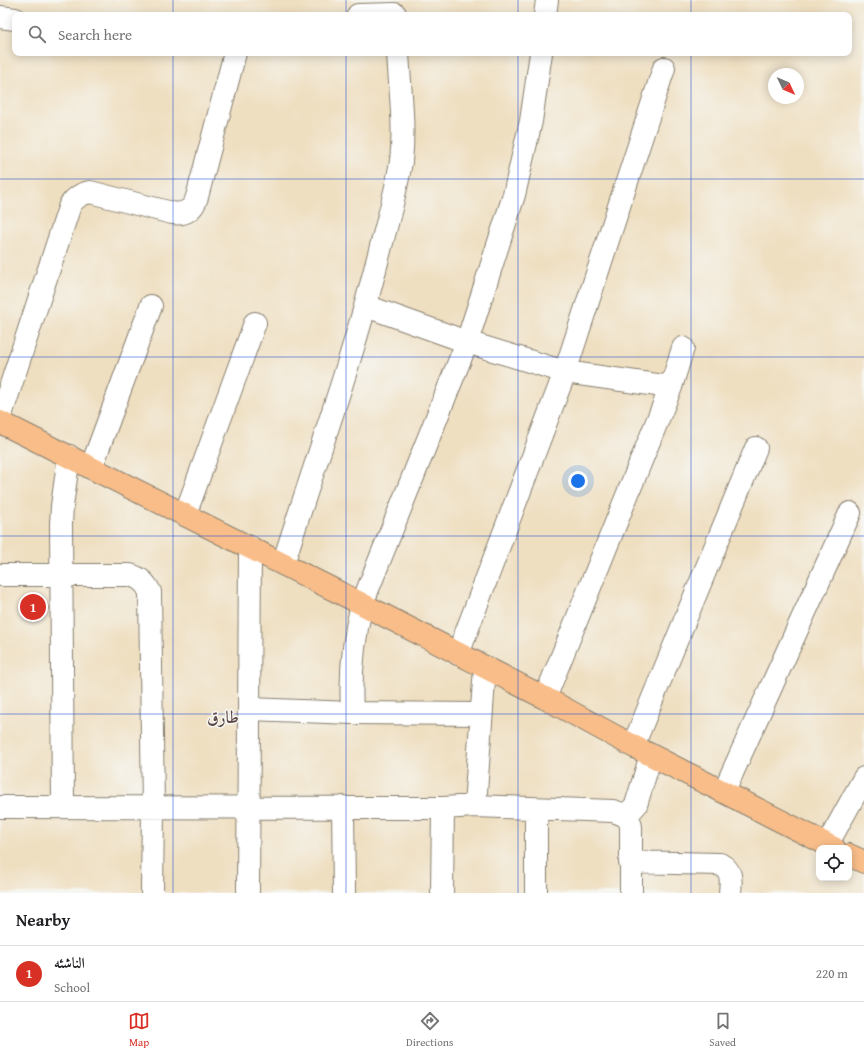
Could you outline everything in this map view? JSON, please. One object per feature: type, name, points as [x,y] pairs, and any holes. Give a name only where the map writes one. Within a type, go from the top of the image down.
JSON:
[{"type":"main road","points":[[0,422],[362,604],[545,698],[642,751],[829,845]]},
{"type":"main road","points":[[852,856],[864,862]]},
{"type":"street","points":[[545,12],[547,0]]},
{"type":"street","points":[[380,12],[395,10]]},
{"type":"street","points":[[0,18],[12,19]]},
{"type":"street","points":[[0,418],[70,205],[75,198],[90,192],[179,214],[191,209],[197,197],[234,56]]},
{"type":"street","points":[[283,564],[366,306],[397,185],[401,161],[402,118],[398,56]]},
{"type":"street","points":[[352,713],[352,658],[362,604],[467,342],[514,195],[531,121],[541,56]]},
{"type":"street","points":[[458,654],[565,372],[664,68]]},
{"type":"street","points":[[91,468],[151,306]]},
{"type":"street","points":[[366,306],[467,342],[565,372],[671,387]]},
{"type":"street","points":[[185,515],[256,323]]},
{"type":"street","points":[[545,698],[671,387],[683,348]]},
{"type":"street","points":[[626,816],[636,805],[642,751],[756,448]]},
{"type":"street","points":[[63,806],[62,506],[69,456]]},
{"type":"street","points":[[724,791],[850,513]]},
{"type":"street","points":[[248,893],[250,547]]},
{"type":"street","points":[[0,575],[130,575],[139,578],[146,584],[150,592],[153,808],[152,893]]},
{"type":"street","points":[[475,806],[484,667]]},
{"type":"street","points":[[249,709],[352,713],[480,714]]},
{"type":"street","points":[[831,845],[864,778]]},
{"type":"street","points":[[0,807],[443,808],[475,806],[613,811],[626,816],[632,827],[630,862],[631,893]]},
{"type":"street","points":[[343,807],[344,893]]},
{"type":"street","points":[[442,893],[443,808]]},
{"type":"street","points":[[536,808],[536,893]]},
{"type":"street","points":[[630,862],[720,864],[727,868],[730,874],[730,893]]},
{"type":"place","name":"الناشئه","points":[[33,607]]},
{"type":"district","name":"طارق","points":[[223,716]]}]
